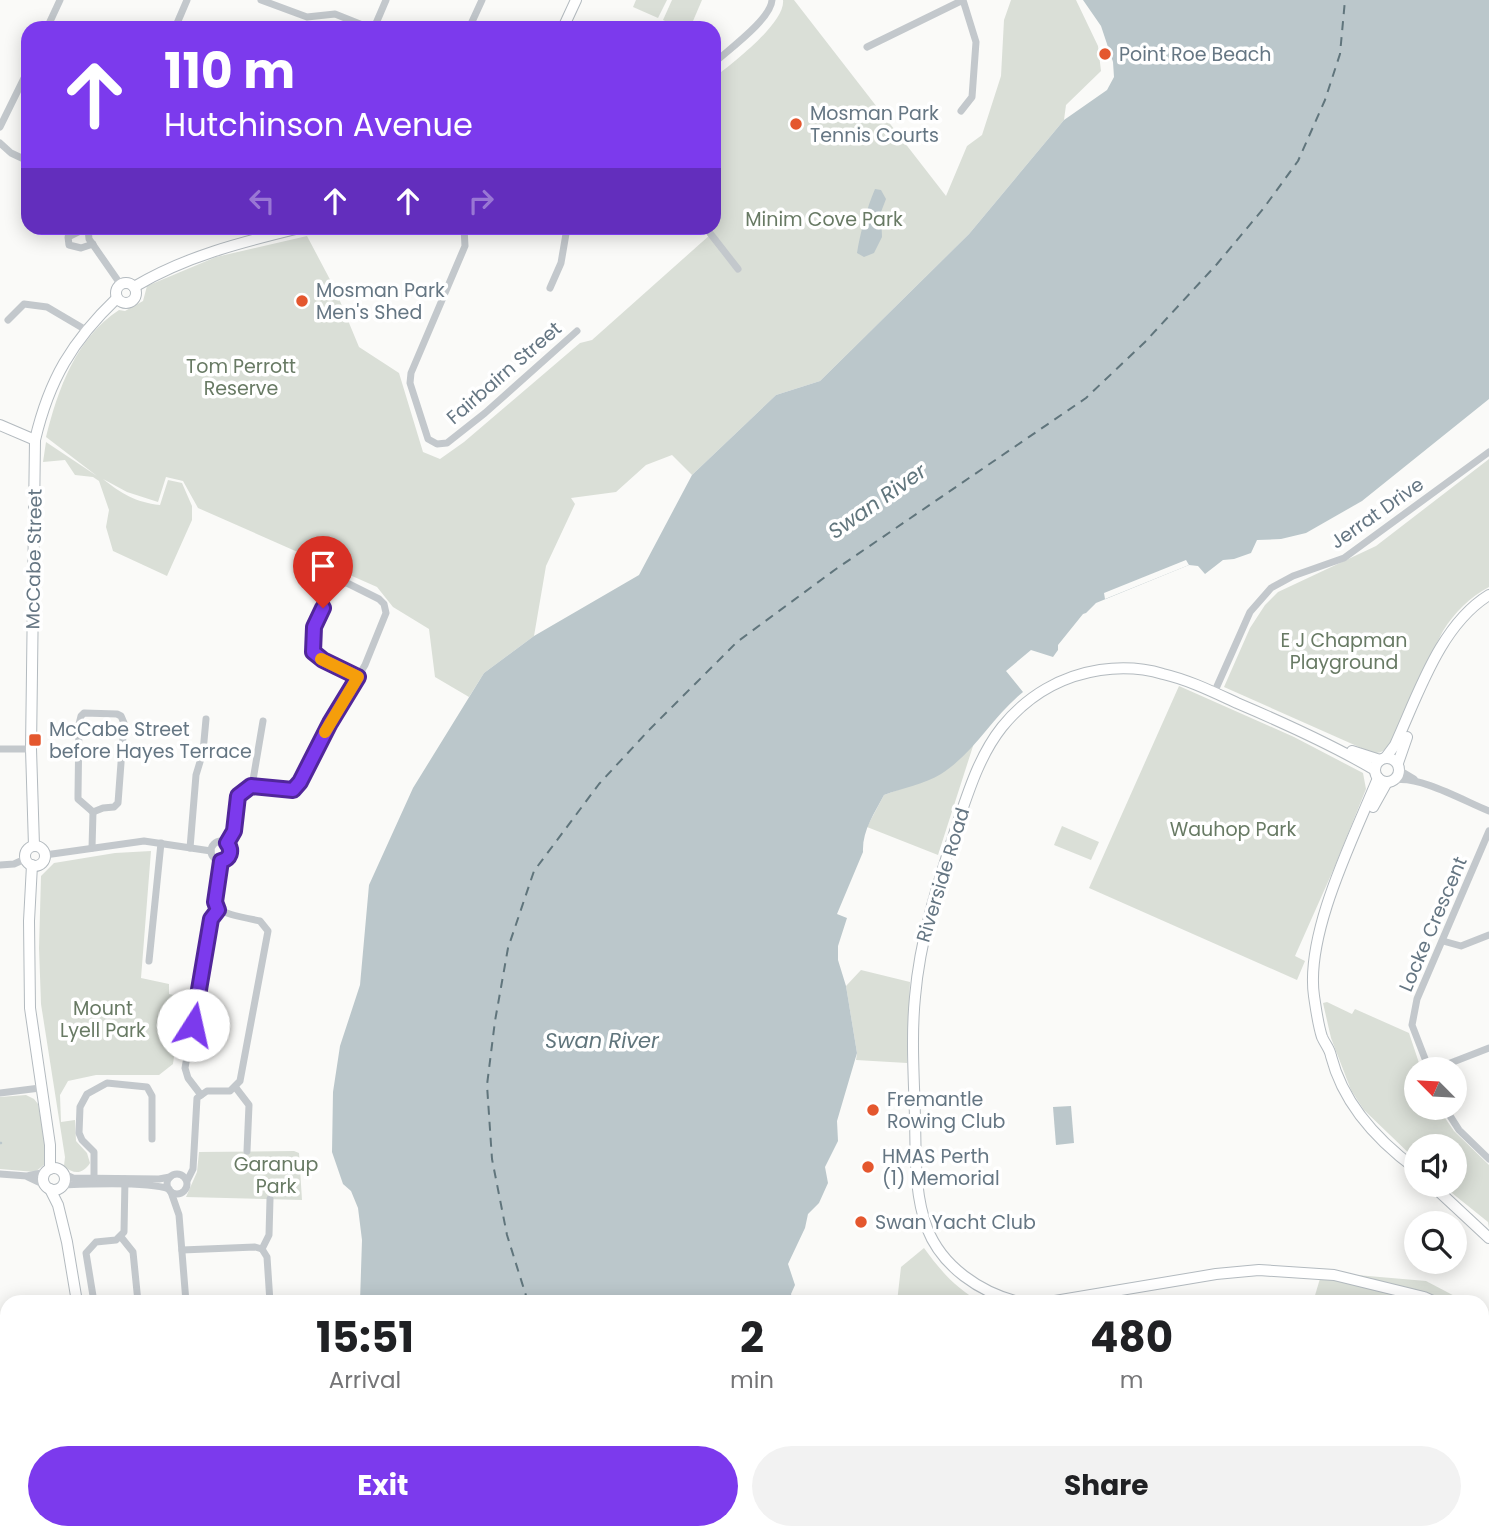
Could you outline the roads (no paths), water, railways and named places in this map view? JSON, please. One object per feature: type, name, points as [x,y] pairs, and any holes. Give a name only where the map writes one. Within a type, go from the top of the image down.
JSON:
[{"type":"street","points":[[50,21],[60,0]]},
{"type":"street","points":[[178,21],[187,0]]},
{"type":"street","points":[[261,0],[307,18],[335,14],[352,21]]},
{"type":"street","points":[[377,21],[386,0]]},
{"type":"street","points":[[472,21],[482,0]]},
{"type":"street","points":[[566,21],[576,0]]},
{"type":"street","points":[[721,57],[764,18],[772,6],[772,0]]},
{"type":"street","points":[[867,47],[963,0],[976,42],[972,97],[961,111]]},
{"type":"street","points":[[0,127],[21,84]]},
{"type":"street","points":[[0,144],[21,158]]},
{"type":"street","points":[[72,235],[68,237],[69,245],[80,247],[93,244]]},
{"type":"street","points":[[88,235],[121,285]]},
{"type":"street","points":[[134,287],[160,271],[217,248],[271,235]]},
{"type":"street","name":"Fairbairn Street","points":[[464,235],[465,246],[411,373],[410,383],[428,439],[437,444],[447,443],[577,331]]},
{"type":"street","points":[[550,288],[561,263],[565,235]]},
{"type":"street","points":[[712,235],[738,268]]},
{"type":"street","points":[[126,283],[134,287],[136,293],[131,302],[125,303],[117,298],[116,292],[121,285],[126,283]]},
{"type":"street","name":"McCabe Street","points":[[34,846],[31,749],[35,440],[55,378],[68,353],[117,298]]},
{"type":"street","points":[[8,320],[24,304],[47,307],[86,330]]},
{"type":"street","points":[[0,425],[35,440]]},
{"type":"street","name":"Jerrat Drive","points":[[1214,693],[1250,612],[1264,594],[1293,576],[1344,558],[1489,452]]},
{"type":"street","points":[[251,786],[293,790],[300,782],[330,723],[358,677],[386,612],[379,599],[347,583],[338,584],[331,590],[314,627],[313,652],[323,660],[358,677]]},
{"type":"street","points":[[1404,1150],[1377,1126],[1354,1097],[1328,1033],[1319,978],[1322,947],[1344,872],[1375,803],[1395,745],[1450,631],[1473,606],[1489,595]]},
{"type":"street","points":[[1404,1159],[1380,1138],[1349,1100],[1337,1076],[1331,1053],[1322,1036],[1314,995],[1317,947],[1341,863],[1387,770],[1402,747],[1449,646],[1464,625],[1489,602]]},
{"type":"street","name":"Riverside Road","points":[[999,1295],[986,1290],[952,1265],[931,1236],[920,1205],[916,1180],[914,1009],[921,949],[932,901],[972,782],[986,750],[1002,727],[1024,704],[1050,686],[1101,670],[1130,668],[1162,673],[1214,693],[1387,770]]},
{"type":"street","points":[[93,812],[114,807],[119,797],[124,723],[117,714],[89,713],[81,716],[79,720],[78,799],[93,812],[93,848]]},
{"type":"street","points":[[190,848],[196,775],[203,752],[206,719]]},
{"type":"street","points":[[227,843],[234,831],[238,796],[251,786],[263,721]]},
{"type":"street","points":[[0,749],[31,749]]},
{"type":"street","points":[[1387,770],[1489,811]]},
{"type":"street","name":"Locke Crescent","points":[[1424,1057],[1412,1025],[1417,999],[1489,831]]},
{"type":"street","points":[[45,855],[144,841],[211,851]]},
{"type":"street","points":[[221,861],[213,857],[213,845],[218,842],[227,843]]},
{"type":"street","points":[[149,961],[161,843]]},
{"type":"street","points":[[221,861],[230,854],[227,843]]},
{"type":"street","points":[[0,864],[28,862],[41,864],[45,855],[43,849],[34,846],[28,849],[28,862],[30,1008],[58,1205],[76,1295]]},
{"type":"street","points":[[185,1295],[179,1215],[182,1193],[187,1187],[192,1170],[197,1098],[207,1091],[230,1091],[236,1088],[240,1081],[268,931],[260,921],[224,914],[218,910],[215,902],[221,861]]},
{"type":"street","points":[[201,1095],[188,1078],[185,1068],[211,919],[218,910]]},
{"type":"street","points":[[1443,941],[1461,946],[1489,935]]},
{"type":"street","points":[[1466,1057],[1489,1048]]},
{"type":"street","points":[[94,1181],[94,1152],[79,1133],[80,1107],[87,1094],[107,1083],[147,1087],[152,1096],[152,1139]]},
{"type":"street","points":[[0,1093],[40,1088]]},
{"type":"street","points":[[236,1088],[249,1105],[247,1151]]},
{"type":"street","points":[[1453,1120],[1459,1130],[1489,1159]]},
{"type":"street","points":[[124,1182],[170,1177],[188,1169],[192,1162]]},
{"type":"street","points":[[0,1174],[124,1182],[157,1186],[182,1193]]},
{"type":"street","points":[[180,1174],[187,1181]]},
{"type":"street","points":[[27,1177],[55,1179]]},
{"type":"street","points":[[170,1177],[167,1184],[179,1215]]},
{"type":"street","points":[[93,1295],[86,1253],[96,1242],[116,1240],[124,1232],[124,1182]]},
{"type":"street","points":[[1445,1197],[1489,1238]]},
{"type":"street","points":[[1453,1197],[1489,1231]]},
{"type":"street","points":[[262,1249],[269,1235],[270,1199]]},
{"type":"street","points":[[121,1237],[132,1252],[137,1295]]},
{"type":"street","points":[[182,1250],[262,1249],[267,1257],[270,1295]]},
{"type":"street","points":[[1091,1295],[1216,1274],[1259,1270],[1334,1275],[1416,1295]]},
{"type":"street","points":[[1130,1295],[1231,1278],[1266,1276],[1346,1283],[1388,1295]]},
{"type":"water","name":"Swan River","points":[[1083,0],[1489,0],[1489,399],[1362,501],[1306,533],[1281,539],[1257,540],[1251,553],[1223,560],[1205,574],[1198,566],[1189,565],[1096,603],[1083,614],[1058,645],[1053,657],[1031,650],[1006,671],[1023,692],[964,756],[935,777],[884,795],[867,830],[863,852],[837,914],[847,918],[838,946],[838,960],[846,986],[857,1053],[837,1121],[838,1141],[825,1167],[828,1183],[819,1203],[808,1214],[805,1228],[788,1264],[795,1285],[791,1295],[360,1295],[362,1240],[358,1208],[351,1191],[343,1184],[332,1152],[333,1092],[340,1046],[360,985],[369,885],[413,788],[484,673],[534,636],[639,575],[692,475],[776,395],[820,381],[969,234],[1064,120],[1107,90],[1114,77],[1113,62],[1101,26]]},
{"type":"water","points":[[875,189],[881,190],[886,199],[881,212],[882,237],[874,253],[864,257],[857,253]]},
{"type":"water","points":[[1071,1106],[1074,1143],[1056,1145],[1053,1107]]},
{"type":"place","name":"Point Roe Beach","points":[[1105,54]]},
{"type":"place","name":"Mosman Park Tennis Courts","points":[[796,124]]},
{"type":"place","name":"Mosman Park Men's Shed","points":[[302,301]]},
{"type":"place","name":"McCabe Street before Hayes Terrace","points":[[35,740]]},
{"type":"place","name":"Fremantle Rowing Club","points":[[873,1110]]},
{"type":"place","name":"HMAS Perth (1) Memorial","points":[[868,1167]]},
{"type":"place","name":"Swan Yacht Club","points":[[861,1222]]},
{"type":"park label","name":"Minim Cove Park","points":[[824,219]]},
{"type":"park label","name":"Tom Perrott Reserve","points":[[241,377]]},
{"type":"park label","name":"E J Chapman Playground","points":[[1344,651]]},
{"type":"park label","name":"Wauhop Park","points":[[1233,829]]},
{"type":"park label","name":"Mount Lyell Park","points":[[103,1019]]},
{"type":"park label","name":"Garanup Park","points":[[276,1175]]}]
